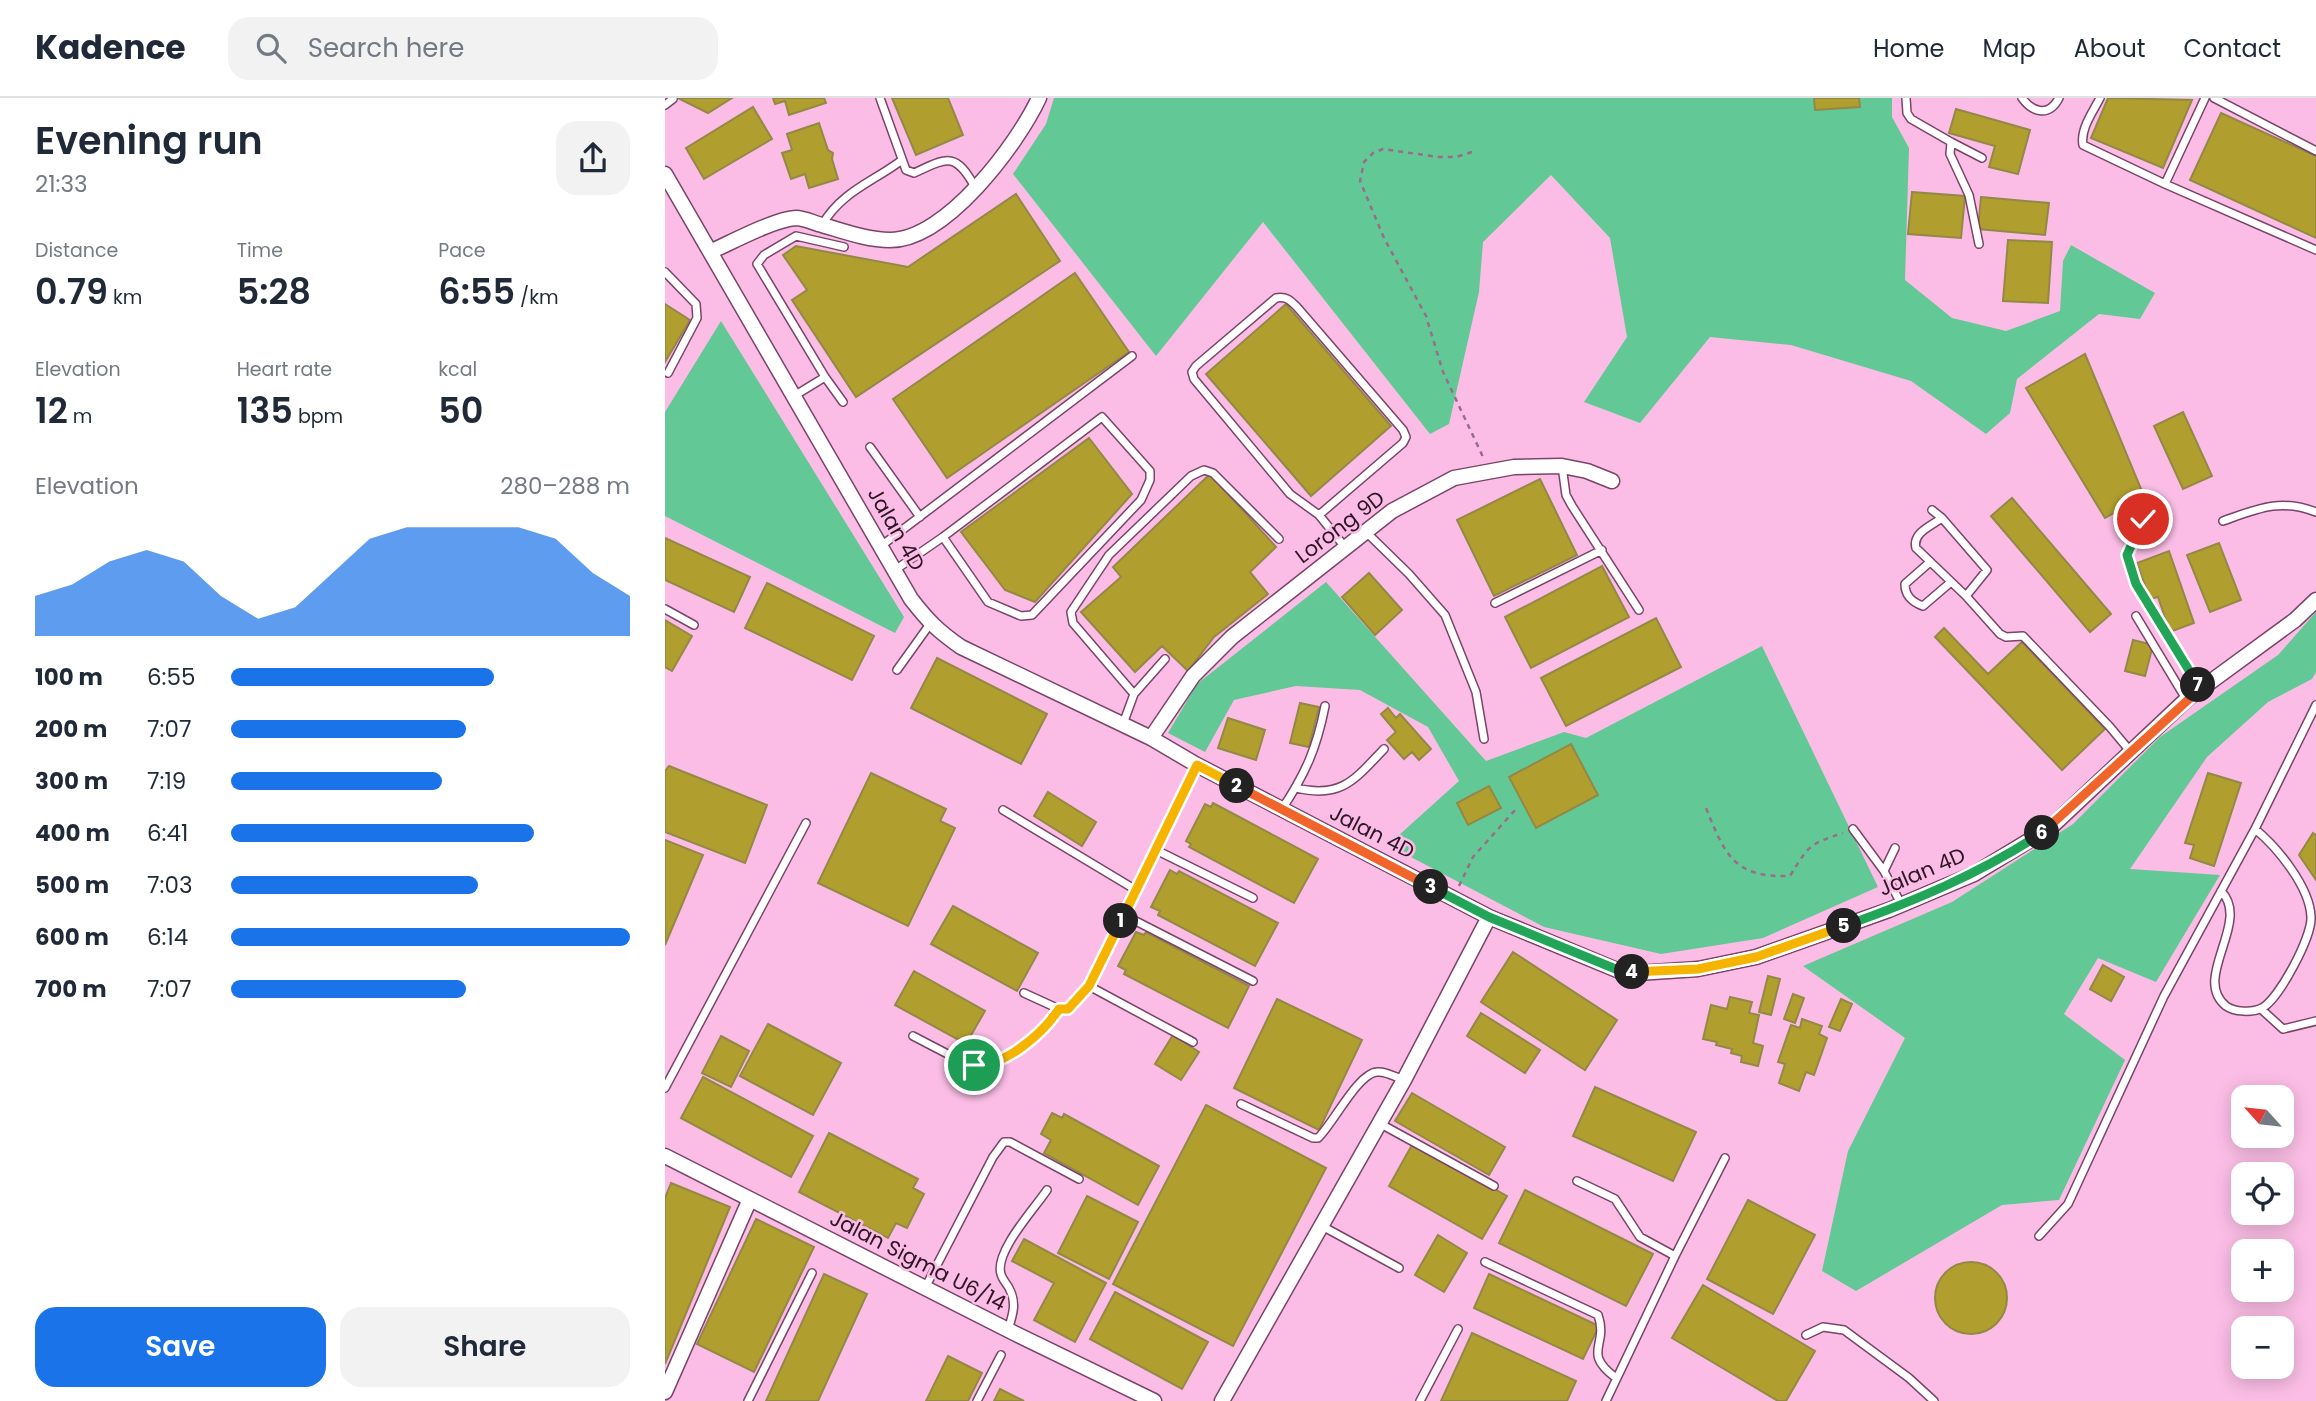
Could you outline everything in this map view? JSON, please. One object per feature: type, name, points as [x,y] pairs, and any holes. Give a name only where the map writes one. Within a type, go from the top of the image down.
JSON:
[{"type":"street","points":[[712,251],[783,221],[798,218],[860,236],[890,240],[915,235],[942,219],[975,187],[1006,152],[1029,120],[1039,98]]},
{"type":"street","name":"Jalan 4D","points":[[665,174],[911,598],[930,624],[961,647],[1151,738],[1197,765],[1489,917],[1618,970],[1638,973],[1698,969],[1756,957],[1901,905],[1974,874],[2049,828],[2187,699],[2295,620],[2316,600]]},
{"type":"street","name":"Lorong 9D","points":[[1151,738],[1192,676],[1232,637],[1392,511],[1454,478],[1514,467],[1563,466],[1587,471],[1612,481]]},
{"type":"street","points":[[1221,1401],[1379,1124],[1489,917]]},
{"type":"street","name":"Jalan Sigma U6/14","points":[[665,1156],[1154,1401]]},
{"type":"street","points":[[665,1392],[750,1199]]},
{"type":"lane","points":[[880,98],[906,170],[914,173],[947,160],[956,162],[967,171],[975,187]]},
{"type":"lane","points":[[1906,98],[1907,113],[1911,118],[1982,158]]},
{"type":"lane","points":[[2022,98],[2033,109],[2042,112],[2049,110],[2059,98]]},
{"type":"lane","points":[[2100,98],[2081,139],[2083,145],[2316,250]]},
{"type":"lane","points":[[2165,184],[2205,98]]},
{"type":"lane","points":[[2214,98],[2316,151]]},
{"type":"lane","points":[[665,105],[673,99]]},
{"type":"lane","points":[[1951,142],[1950,154],[1969,195],[1979,244]]},
{"type":"lane","points":[[822,225],[831,209],[845,197],[902,160]]},
{"type":"lane","points":[[843,402],[757,264],[764,255],[796,236],[844,247]]},
{"type":"lane","points":[[665,272],[696,304],[697,318],[668,373]]},
{"type":"lane","points":[[1319,515],[1403,443],[1406,437],[1403,430],[1290,299],[1276,298],[1192,372],[1194,379],[1290,494],[1319,515],[1345,547]]},
{"type":"lane","points":[[881,546],[1132,356]]},
{"type":"lane","points":[[795,396],[825,377]]},
{"type":"lane","points":[[895,570],[1102,417],[1150,471],[1150,480],[1141,500],[1032,615],[1021,616],[988,602],[943,537]]},
{"type":"lane","points":[[870,447],[920,517]]},
{"type":"lane","points":[[1563,466],[1566,495],[1571,506],[1639,610]]},
{"type":"lane","points":[[1134,694],[1073,623],[1071,612],[1109,555],[1191,476],[1205,470],[1213,473],[1279,539]]},
{"type":"lane","points":[[2223,521],[2266,506],[2289,505],[2316,512]]},
{"type":"lane","points":[[1932,510],[1987,570],[1965,596]]},
{"type":"lane","points":[[1942,518],[1917,536],[1916,548],[2000,634],[2006,637],[2023,636],[2130,751]]},
{"type":"lane","points":[[2143,519],[2127,555],[2136,584],[2200,689]]},
{"type":"lane","points":[[1365,532],[1409,574],[1445,615],[1476,692],[1484,739]]},
{"type":"lane","points":[[1495,603],[1602,550]]},
{"type":"lane","points":[[1930,562],[1905,584],[1905,593],[1915,603],[1923,606],[1951,582]]},
{"type":"lane","points":[[665,609],[694,625]]},
{"type":"lane","points":[[2136,616],[2187,699]]},
{"type":"lane","points":[[897,670],[930,624]]},
{"type":"lane","points":[[1122,724],[1134,694],[1165,659]]},
{"type":"lane","points":[[2039,1236],[2068,1204],[2164,996],[2255,829],[2316,705]]},
{"type":"lane","points":[[1282,809],[1296,788],[1318,740],[1325,706]]},
{"type":"lane","points":[[1296,788],[1322,792],[1351,783],[1384,749]]},
{"type":"lane","points":[[1024,993],[1059,1009],[1068,1009],[1089,986],[1197,765]]},
{"type":"lane","points":[[1003,810],[1136,890]]},
{"type":"lane","points":[[665,1088],[806,823]]},
{"type":"lane","points":[[2221,891],[2230,904],[2231,913],[2215,980],[2219,997],[2232,1010],[2261,1009],[2270,1001],[2302,954],[2311,916],[2304,892],[2291,870],[2268,840],[2255,829]]},
{"type":"lane","points":[[1853,830],[1884,871],[1901,905]]},
{"type":"lane","points":[[1884,871],[1895,848]]},
{"type":"lane","points":[[1156,850],[1252,898]]},
{"type":"lane","points":[[1124,915],[1253,981]]},
{"type":"lane","points":[[1089,986],[1193,1042]]},
{"type":"lane","points":[[912,1037],[961,1061],[984,1066],[1006,1056],[1039,1034],[1059,1009]]},
{"type":"lane","points":[[2261,1009],[2283,1029],[2316,1021]]},
{"type":"lane","points":[[1241,1104],[1318,1138],[1329,1128],[1358,1085],[1371,1073],[1380,1071],[1403,1080]]},
{"type":"lane","points":[[1379,1124],[1494,1186]]},
{"type":"lane","points":[[925,1288],[993,1157],[1004,1142],[1010,1142],[1079,1179]]},
{"type":"lane","points":[[1606,1401],[1725,1158]]},
{"type":"lane","points":[[1577,1181],[1615,1199],[1640,1237],[1675,1256]]},
{"type":"lane","points":[[1008,1330],[1015,1308],[1014,1298],[1001,1274],[1001,1263],[1005,1250],[1047,1190]]},
{"type":"lane","points":[[1321,1226],[1399,1268]]},
{"type":"lane","points":[[1485,1262],[1598,1315],[1602,1325],[1599,1362],[1602,1368],[1616,1378]]},
{"type":"lane","points":[[748,1401],[812,1273]]},
{"type":"lane","points":[[1806,1335],[1823,1327],[1844,1330],[1909,1378],[1934,1401]]},
{"type":"lane","points":[[1419,1401],[1458,1329]]},
{"type":"lane","points":[[977,1401],[1001,1355]]},
{"type":"path","points":[[1472,152],[1456,157],[1438,157],[1383,149],[1373,153],[1364,162],[1360,181],[1384,239],[1426,316],[1443,372],[1490,472]]},
{"type":"path","points":[[1706,808],[1730,857],[1740,867],[1776,876],[1790,876],[1806,851],[1816,842],[1853,830]]},
{"type":"path","points":[[1454,899],[1473,857],[1516,809]]},
{"type":"green space","points":[[1054,98],[1892,98],[1892,117],[1909,148],[1905,280],[1952,318],[2006,331],[2060,311],[2063,261],[2071,245],[2155,293],[2140,319],[2099,314],[2017,379],[2010,413],[1986,434],[1911,381],[1791,345],[1710,337],[1640,423],[1584,402],[1627,337],[1610,238],[1551,175],[1483,242],[1479,292],[1449,424],[1430,434],[1263,222],[1156,356],[1013,174],[1046,124]]},
{"type":"green space","points":[[721,321],[904,617],[895,633],[665,516],[665,412]]},
{"type":"green space","points":[[1326,582],[1486,761],[1564,732],[1586,738],[1762,646],[1878,887],[1763,938],[1661,954],[1544,927],[1388,845],[1459,781],[1428,727],[1360,690],[1296,686],[1234,700],[1205,752],[1168,733],[1197,684]]},
{"type":"green space","points":[[2316,612],[2316,672],[2312,679],[2268,702],[2207,757],[2130,869],[2220,875],[2156,982],[2098,958],[2064,1014],[2125,1060],[2059,1200],[2002,1205],[1856,1291],[1822,1271],[1848,1151],[1905,1038],[1803,966],[1952,902],[2073,824],[2160,737],[2278,655]]},
{"type":"building","points":[[678,98],[732,98],[708,113]]},
{"type":"building","points":[[773,98],[824,98],[826,103],[789,115],[785,101],[775,104]]},
{"type":"building","points":[[892,98],[948,98],[963,135],[916,155]]},
{"type":"building","points":[[1814,98],[1859,98],[1860,107],[1815,110]]},
{"type":"building","points":[[2108,98],[2192,100],[2163,168],[2091,138]]},
{"type":"building","points":[[753,107],[772,139],[704,179],[686,148]]},
{"type":"building","points":[[1956,109],[2030,130],[2018,174],[1989,167],[1995,146],[1949,133]]},
{"type":"building","points":[[2221,113],[2316,156],[2316,238],[2190,180]]},
{"type":"building","points":[[819,123],[828,150],[833,153],[832,159],[838,179],[809,188],[805,174],[791,179],[782,153],[792,150],[787,134]]},
{"type":"building","points":[[1912,192],[1965,196],[1961,238],[1908,234]]},
{"type":"building","points":[[1016,194],[1060,261],[856,397],[792,300],[807,290],[783,255],[796,246],[908,267]]},
{"type":"building","points":[[1981,197],[2049,203],[2045,235],[1978,229]]},
{"type":"building","points":[[2008,240],[2052,242],[2048,303],[2003,301]]},
{"type":"building","points":[[1075,273],[1129,352],[947,478],[893,399]]},
{"type":"building","points":[[665,304],[690,320],[665,362]]},
{"type":"building","points":[[1286,304],[1391,426],[1311,496],[1206,374]]},
{"type":"building","points":[[2085,354],[2144,496],[2105,518],[2026,388]]},
{"type":"building","points":[[2183,412],[2212,476],[2183,489],[2154,426]]},
{"type":"building","points":[[1089,438],[1132,494],[1035,602],[1005,590],[961,532]]},
{"type":"building","points":[[1210,474],[1276,547],[1250,572],[1268,594],[1214,637],[1188,671],[1162,646],[1135,672],[1081,612],[1121,577],[1113,567]]},
{"type":"building","points":[[1540,479],[1577,555],[1494,596],[1457,520]]},
{"type":"building","points":[[2012,498],[2111,614],[2090,632],[1991,516]]},
{"type":"building","points":[[665,538],[750,577],[734,612],[665,580]]},
{"type":"building","points":[[2219,543],[2241,600],[2210,612],[2187,555]]},
{"type":"building","points":[[2169,551],[2194,623],[2170,632],[2158,597],[2150,599],[2137,563]]},
{"type":"building","points":[[1602,566],[1629,617],[1531,668],[1505,617]]},
{"type":"building","points":[[1369,573],[1402,610],[1375,635],[1342,597]]},
{"type":"building","points":[[767,583],[874,636],[852,680],[745,628]]},
{"type":"building","points":[[1656,618],[1681,667],[1566,726],[1541,678]]},
{"type":"building","points":[[665,620],[692,636],[672,671],[665,667]]},
{"type":"building","points":[[1944,628],[1988,674],[2022,642],[2105,729],[2062,770],[1935,637]]},
{"type":"building","points":[[2133,640],[2153,645],[2145,676],[2125,671]]},
{"type":"building","points":[[937,658],[1047,714],[1021,764],[911,708]]},
{"type":"building","points":[[1300,703],[1319,707],[1309,747],[1290,743]]},
{"type":"building","points":[[1388,708],[1396,718],[1400,714],[1431,749],[1419,760],[1412,752],[1404,759],[1387,740],[1396,732],[1381,714]]},
{"type":"building","points":[[1228,718],[1265,730],[1256,760],[1218,748]]},
{"type":"building","points":[[1571,744],[1598,795],[1536,828],[1509,777]]},
{"type":"building","points":[[669,766],[767,805],[745,863],[665,832],[665,771]]},
{"type":"building","points":[[871,773],[946,809],[940,821],[955,828],[908,926],[818,883]]},
{"type":"building","points":[[2208,773],[2241,783],[2214,866],[2190,858],[2194,845],[2185,843]]},
{"type":"building","points":[[1489,786],[1501,808],[1468,825],[1457,803]]},
{"type":"building","points":[[1048,792],[1096,822],[1082,846],[1034,816]]},
{"type":"building","points":[[1213,803],[1318,859],[1294,903],[1189,847],[1191,844],[1186,841],[1205,804],[1211,807]]},
{"type":"building","points":[[2313,833],[2316,835],[2316,880],[2299,855]]},
{"type":"building","points":[[665,840],[703,855],[665,945]]},
{"type":"building","points":[[1170,870],[1177,874],[1179,871],[1278,923],[1255,966],[1158,915],[1160,911],[1151,907]]},
{"type":"building","points":[[953,906],[1038,953],[1017,991],[931,944]]},
{"type":"building","points":[[1136,932],[1144,935],[1146,932],[1249,986],[1228,1028],[1124,974],[1126,970],[1118,966]]},
{"type":"building","points":[[1513,952],[1617,1020],[1585,1070],[1481,1002]]},
{"type":"building","points":[[2103,965],[2124,977],[2111,1001],[2090,989]]},
{"type":"building","points":[[914,971],[985,1011],[966,1044],[895,1005]]},
{"type":"building","points":[[1768,976],[1780,979],[1771,1015],[1759,1012]]},
{"type":"building","points":[[1793,994],[1804,998],[1795,1023],[1784,1019]]},
{"type":"building","points":[[1730,997],[1752,1002],[1749,1013],[1759,1015],[1753,1043],[1763,1046],[1758,1066],[1741,1062],[1742,1056],[1731,1053],[1732,1049],[1703,1039],[1711,1005],[1727,1009]]},
{"type":"building","points":[[1277,999],[1362,1040],[1319,1130],[1234,1088]]},
{"type":"building","points":[[1841,999],[1852,1004],[1840,1031],[1829,1027]]},
{"type":"building","points":[[1481,1013],[1540,1050],[1525,1073],[1467,1036]]},
{"type":"building","points":[[1802,1019],[1822,1026],[1819,1034],[1827,1038],[1814,1075],[1806,1072],[1799,1091],[1779,1083],[1785,1064],[1778,1062],[1791,1025],[1800,1028]]},
{"type":"building","points":[[768,1024],[841,1063],[813,1115],[740,1076]]},
{"type":"building","points":[[1173,1035],[1199,1052],[1181,1080],[1155,1064]]},
{"type":"building","points":[[721,1036],[749,1051],[731,1087],[702,1073]]},
{"type":"building","points":[[703,1077],[813,1136],[791,1177],[681,1118]]},
{"type":"building","points":[[1595,1087],[1696,1132],[1673,1181],[1573,1136]]},
{"type":"building","points":[[1412,1093],[1505,1147],[1489,1175],[1395,1121]]},
{"type":"building","points":[[1206,1105],[1326,1168],[1233,1346],[1113,1284]]},
{"type":"building","points":[[1052,1113],[1062,1118],[1064,1114],[1159,1166],[1138,1205],[1044,1153],[1051,1140],[1041,1134]]},
{"type":"building","points":[[829,1133],[918,1179],[913,1188],[924,1194],[907,1228],[896,1223],[888,1238],[799,1192]]},
{"type":"building","points":[[1413,1143],[1507,1196],[1482,1239],[1389,1186]]},
{"type":"building","points":[[671,1183],[730,1207],[665,1364],[665,1198]]},
{"type":"building","points":[[1525,1190],[1653,1254],[1626,1306],[1499,1243]]},
{"type":"building","points":[[1087,1196],[1138,1222],[1109,1279],[1058,1253]]},
{"type":"building","points":[[1748,1200],[1815,1235],[1773,1314],[1707,1279]]},
{"type":"building","points":[[756,1219],[814,1247],[754,1372],[697,1344]]},
{"type":"building","points":[[1438,1235],[1467,1253],[1444,1292],[1415,1275]]},
{"type":"building","points":[[1024,1239],[1106,1283],[1075,1342],[1034,1320],[1054,1283],[1012,1261]]},
{"type":"building","points":[[1971,1262],[1991,1268],[2001,1278],[2007,1298],[2001,1318],[1991,1328],[1971,1334],[1951,1328],[1941,1318],[1935,1298],[1941,1278],[1951,1268]]},
{"type":"building","points":[[824,1274],[867,1294],[818,1401],[766,1401]]},
{"type":"building","points":[[1489,1274],[1599,1326],[1583,1359],[1474,1308]]},
{"type":"building","points":[[1703,1285],[1815,1351],[1786,1401],[1778,1401],[1672,1338]]},
{"type":"building","points":[[1115,1292],[1208,1342],[1182,1389],[1090,1339]]},
{"type":"building","points":[[1472,1333],[1576,1381],[1567,1401],[1441,1401]]},
{"type":"building","points":[[948,1356],[982,1373],[968,1401],[926,1401]]},
{"type":"building","points":[[1000,1389],[1024,1401],[994,1401]]},
{"type":"route","points":[[974,1065],[984,1066],[1018,1049],[1048,1026],[1059,1009],[1068,1009],[1089,986],[1197,765],[1489,917],[1618,970],[1638,973],[1698,969],[1756,957],[1889,910],[1974,874],[2049,828],[2200,689],[2136,584],[2127,555],[2143,519]]}]
